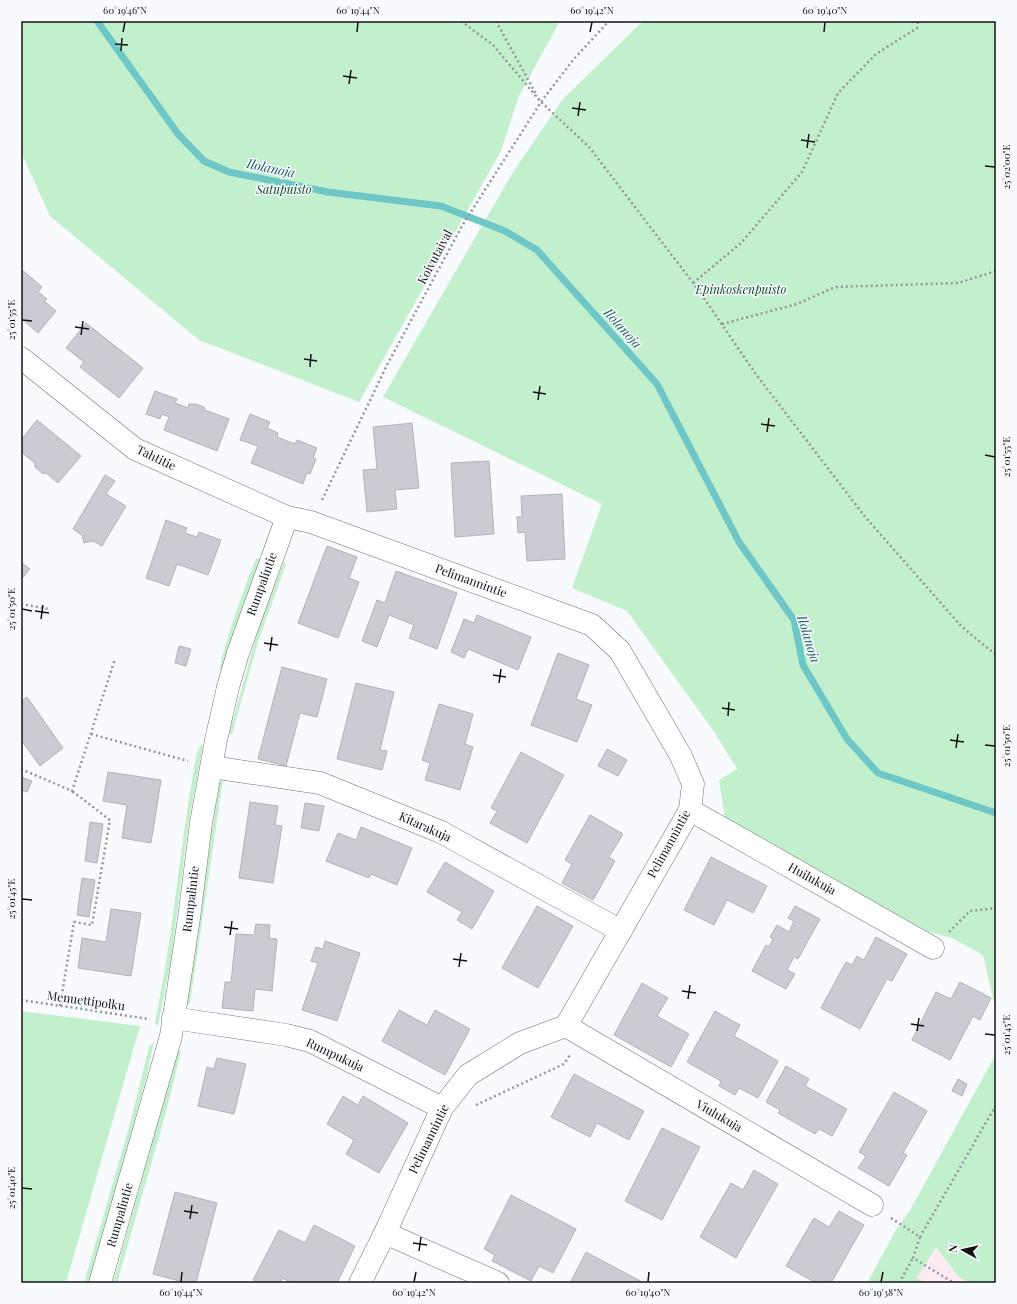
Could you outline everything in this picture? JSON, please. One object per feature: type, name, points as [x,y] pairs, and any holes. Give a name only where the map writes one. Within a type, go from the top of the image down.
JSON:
[{"type":"street","name":"Tahtitie","points":[[21,358],[135,449],[287,517]]},
{"type":"street","name":"Pelimannintie","points":[[287,517],[311,522],[592,625],[620,651],[681,756],[693,784],[690,810],[621,931],[574,1031],[520,1043],[468,1075],[442,1108],[385,1233],[360,1283]]},
{"type":"street","name":"Rumpalintie","points":[[100,1283],[170,1036],[201,823],[216,740],[238,653],[287,517]]},
{"type":"street","name":"Kitarakuja","points":[[212,767],[320,783],[441,832],[621,931]]},
{"type":"street","name":"Huilukuja","points":[[690,810],[934,948]]},
{"type":"street","name":"Rumpukuja","points":[[173,1018],[286,1035],[310,1041],[442,1108]]},
{"type":"street","name":"Viulukuja","points":[[574,1031],[872,1205]]},
{"type":"street","points":[[385,1233],[498,1283]]},
{"type":"path","points":[[461,21],[493,45],[540,102],[589,147],[693,283],[755,373],[866,518],[962,627],[996,655]]},
{"type":"path","points":[[496,21],[540,102]]},
{"type":"path","name":"Koivutaival","points":[[311,522],[387,365],[462,226],[540,102],[573,60],[610,21]]},
{"type":"path","points":[[693,283],[741,243],[802,172],[838,93],[876,54],[917,28],[918,21]]},
{"type":"path","points":[[722,324],[797,304],[835,287],[958,283],[996,271]]},
{"type":"path","points":[[21,604],[49,609]]},
{"type":"path","points":[[72,791],[116,659]]},
{"type":"path","points":[[91,734],[190,761],[191,755]]},
{"type":"path","points":[[21,769],[72,791],[110,820],[92,925],[74,922],[60,1006]]},
{"type":"path","points":[[934,948],[970,911],[996,908]]},
{"type":"path","name":"Menuettipolku","points":[[21,1000],[150,1019]]},
{"type":"path","points":[[148,1026],[151,1012]]},
{"type":"path","points":[[474,1106],[564,1064],[574,1031]]},
{"type":"path","points":[[899,1283],[913,1258],[920,1236],[996,1105]]},
{"type":"path","points":[[872,1205],[920,1236]]},
{"type":"path","points":[[913,1258],[954,1283]]},
{"type":"shaded area","points":[[936,1247],[956,1275],[996,1283],[914,1283]]},
{"type":"green space","name":"Satupuisto","points":[[21,21],[560,21],[519,96],[501,151],[359,402],[199,340],[50,216],[21,152]]},
{"type":"green space","name":"Epinkoskenpuisto","points":[[643,21],[996,21],[996,1011],[983,955],[952,938],[929,932],[725,819],[719,780],[737,769],[715,733],[627,611],[572,588],[602,504],[383,397],[513,172],[563,99]]},
{"type":"green space","points":[[257,558],[260,559],[237,622],[222,670],[220,670],[224,650],[236,613]]},
{"type":"green space","points":[[284,561],[286,564],[259,639],[232,734],[229,734],[258,630]]},
{"type":"green space","points":[[201,745],[203,745],[188,827],[171,960],[158,1026],[155,1022],[162,988],[191,786],[197,752]]},
{"type":"green space","points":[[223,779],[190,1003],[186,1005],[219,783]]},
{"type":"green space","points":[[21,1011],[140,1026],[66,1283],[21,1283]]},
{"type":"green space","points":[[154,1042],[147,1075],[91,1277],[89,1283],[84,1283],[131,1120],[149,1047]]},
{"type":"green space","points":[[177,1048],[181,1052],[166,1112],[117,1283],[113,1283],[166,1093]]},
{"type":"green space","points":[[996,1054],[996,1283],[968,1283],[957,1275],[936,1247],[917,1278],[925,1283],[867,1283],[896,1230],[909,1212]]},
{"type":"building","points":[[21,269],[42,287],[38,292],[47,299],[44,301],[56,311],[38,333],[21,318]]},
{"type":"building","points":[[86,323],[143,368],[119,398],[80,367],[84,362],[66,348]]},
{"type":"building","points":[[155,391],[177,399],[175,403],[188,408],[189,404],[196,404],[204,407],[205,410],[229,419],[217,451],[164,430],[169,417],[162,414],[160,419],[146,414]]},
{"type":"building","points":[[250,414],[270,422],[267,428],[278,433],[277,437],[295,444],[297,440],[317,448],[313,458],[316,459],[310,474],[307,473],[303,484],[251,463],[258,446],[240,440]]},
{"type":"building","points":[[37,420],[81,456],[58,483],[46,473],[43,474],[35,467],[35,463],[21,452],[21,440]]},
{"type":"building","points":[[412,423],[419,488],[395,490],[397,509],[367,512],[363,470],[377,469],[373,427]]},
{"type":"building","points":[[489,461],[494,534],[455,537],[451,463]]},
{"type":"building","points":[[105,475],[115,481],[106,494],[126,506],[102,546],[93,541],[84,543],[82,535],[73,529]]},
{"type":"building","points":[[562,494],[565,559],[527,561],[525,532],[518,533],[517,517],[522,517],[521,496]]},
{"type":"building","points":[[166,520],[187,528],[185,533],[197,537],[199,532],[221,540],[208,575],[177,564],[169,586],[146,578]]},
{"type":"building","points":[[327,546],[357,557],[349,578],[359,582],[338,638],[298,623]]},
{"type":"building","points":[[21,562],[30,569],[21,580]]},
{"type":"building","points":[[396,571],[457,593],[437,649],[409,638],[414,625],[389,615],[377,647],[362,641],[377,600],[385,603]]},
{"type":"building","points":[[477,615],[531,637],[518,670],[468,649],[464,658],[451,652],[464,619],[474,623]]},
{"type":"building","points":[[179,646],[191,649],[186,666],[175,663]]},
{"type":"building","points":[[558,653],[589,665],[576,699],[592,705],[577,742],[531,725]]},
{"type":"building","points":[[282,667],[327,679],[317,717],[300,713],[286,766],[258,759]]},
{"type":"building","points":[[356,683],[394,692],[380,750],[387,751],[382,770],[337,759]]},
{"type":"building","points":[[27,697],[63,748],[40,766],[21,740],[21,701]]},
{"type":"building","points":[[439,704],[473,714],[465,744],[473,747],[460,790],[425,780],[430,763],[422,760]]},
{"type":"building","points":[[607,749],[627,760],[618,776],[598,766]]},
{"type":"building","points":[[521,752],[564,775],[527,843],[490,823],[497,811],[491,808]]},
{"type":"building","points":[[108,772],[161,780],[151,843],[122,838],[127,805],[103,801]]},
{"type":"building","points":[[21,777],[32,781],[27,792],[21,790]]},
{"type":"building","points":[[250,802],[278,806],[275,825],[282,826],[273,883],[239,878]]},
{"type":"building","points":[[305,803],[324,806],[319,831],[301,828]]},
{"type":"building","points":[[590,815],[623,834],[609,857],[615,861],[593,900],[562,883],[572,864],[565,860]]},
{"type":"building","points":[[90,822],[103,824],[97,863],[85,861]]},
{"type":"building","points":[[361,827],[412,848],[397,885],[371,874],[369,878],[326,861],[338,833],[356,840]]},
{"type":"building","points":[[711,857],[767,886],[753,913],[727,900],[714,925],[684,910]]},
{"type":"building","points":[[445,862],[494,891],[472,929],[457,920],[462,912],[427,892]]},
{"type":"building","points":[[82,878],[95,880],[89,917],[77,915]]},
{"type":"building","points":[[537,906],[573,926],[538,988],[502,968]]},
{"type":"building","points":[[795,906],[820,919],[798,959],[794,957],[787,970],[795,974],[786,989],[752,971],[766,945],[769,947],[773,939],[770,937],[777,925],[789,932],[794,921],[788,918]]},
{"type":"building","points":[[111,909],[141,913],[131,976],[78,968],[82,938],[106,942]]},
{"type":"building","points":[[256,924],[270,925],[269,938],[277,939],[272,991],[255,989],[253,1011],[222,1008],[225,982],[231,982],[236,934],[254,935]]},
{"type":"building","points":[[876,937],[907,954],[892,981],[887,979],[860,1029],[821,1008],[846,962],[852,965],[857,956],[864,960]]},
{"type":"building","points":[[325,941],[360,953],[337,1021],[302,1010],[318,963],[311,961],[316,947],[323,949]]},
{"type":"building","points":[[960,982],[991,998],[980,1020],[973,1016],[950,1060],[912,1040],[936,992],[951,999]]},
{"type":"building","points":[[642,983],[668,998],[657,1016],[689,1034],[671,1067],[614,1035]]},
{"type":"building","points":[[399,1010],[427,1025],[435,1010],[470,1029],[445,1075],[382,1041]]},
{"type":"building","points":[[715,1011],[740,1025],[734,1036],[778,1061],[758,1098],[739,1088],[735,1095],[719,1086],[721,1081],[687,1062]]},
{"type":"building","points":[[217,1058],[246,1064],[234,1114],[198,1106],[207,1067],[214,1069]]},
{"type":"building","points":[[786,1066],[809,1079],[805,1086],[847,1109],[832,1136],[819,1129],[815,1134],[778,1113],[780,1110],[766,1102]]},
{"type":"building","points":[[574,1074],[644,1111],[629,1140],[597,1123],[590,1137],[551,1117]]},
{"type":"building","points":[[958,1079],[967,1084],[962,1096],[952,1091]]},
{"type":"building","points":[[894,1092],[927,1111],[903,1153],[907,1155],[889,1186],[858,1168],[866,1156],[859,1152]]},
{"type":"building","points":[[343,1096],[358,1105],[363,1096],[408,1123],[379,1173],[346,1154],[354,1140],[327,1124]]},
{"type":"building","points":[[662,1128],[700,1147],[662,1220],[625,1201]]},
{"type":"building","points":[[754,1170],[778,1184],[736,1258],[700,1237],[731,1183],[743,1190]]},
{"type":"building","points":[[175,1192],[217,1203],[196,1283],[187,1283],[153,1274]]},
{"type":"building","points":[[511,1195],[576,1229],[553,1273],[539,1266],[531,1281],[492,1261],[495,1255],[484,1249]]},
{"type":"building","points":[[839,1211],[864,1225],[831,1283],[816,1283],[786,1266],[814,1218],[829,1227]]},
{"type":"building","points":[[314,1225],[355,1246],[337,1283],[292,1283],[282,1278],[280,1283],[258,1283],[253,1280],[279,1230],[305,1243]]},
{"type":"building","points":[[586,1252],[644,1283],[570,1283]]},
{"type":"waterway","name":"Ilolanoja","points":[[97,21],[178,134],[204,161],[229,172],[328,192],[441,206],[505,231],[537,250],[657,384],[739,542],[794,620],[803,665],[847,739],[878,773],[996,813]]}]
